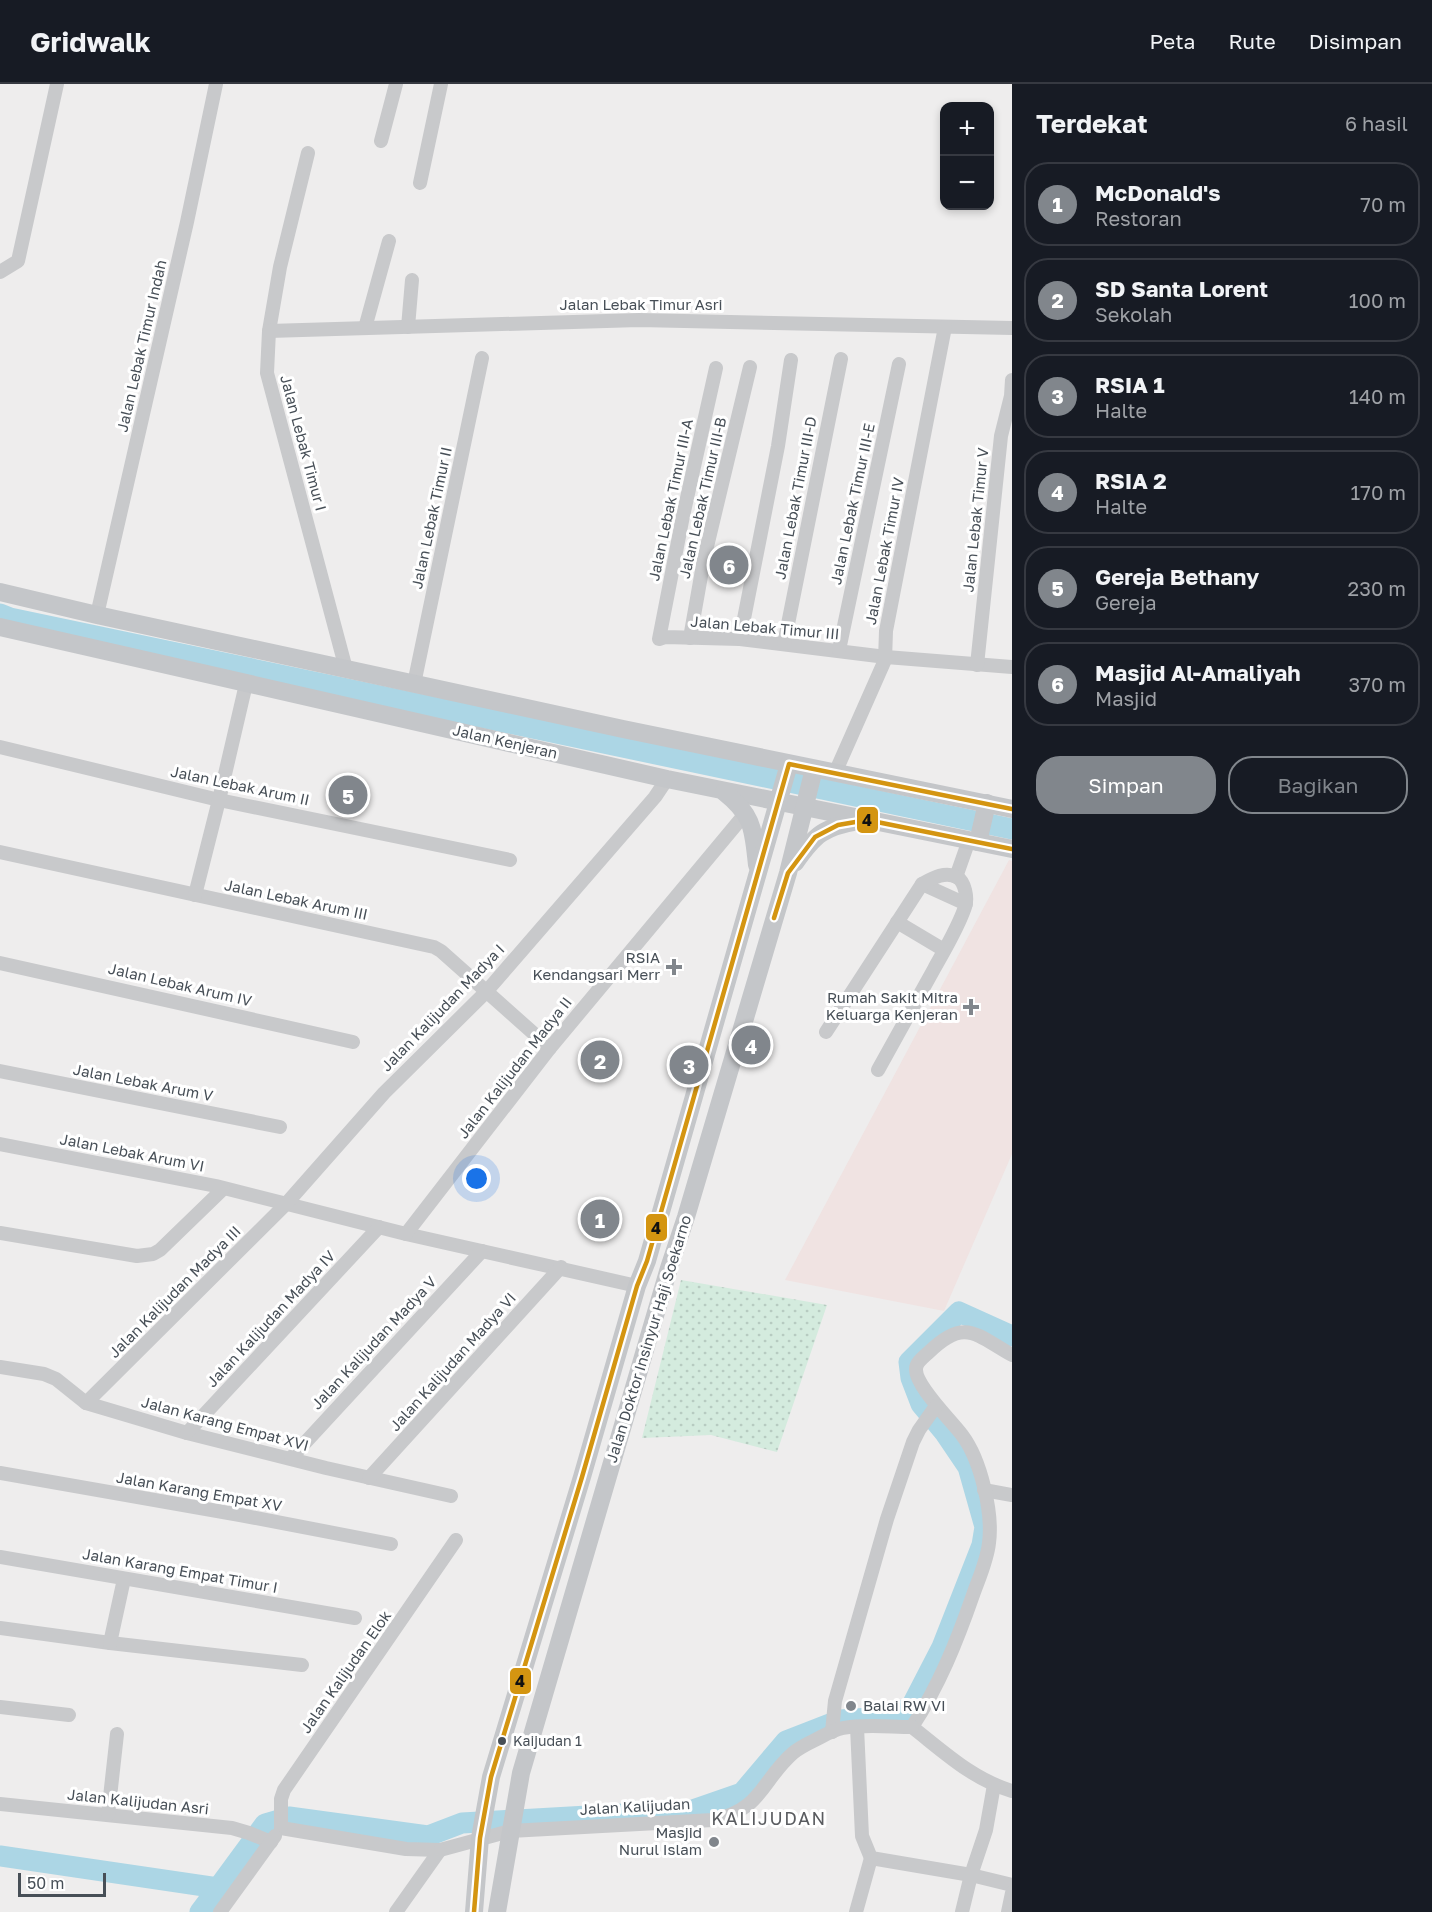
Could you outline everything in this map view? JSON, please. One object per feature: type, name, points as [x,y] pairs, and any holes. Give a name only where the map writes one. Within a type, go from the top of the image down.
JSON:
[{"type":"main road","points":[[0,592],[788,767],[835,773],[986,808],[1012,809]]},
{"type":"main road","name":"Jalan Kenjeran","points":[[0,627],[667,779],[723,791],[806,803],[867,820],[976,839],[1012,849]]},
{"type":"main road","name":"Jalan Doktor Insinyur Haji Soekarno","points":[[474,1912],[481,1834],[491,1777],[646,1261],[758,878],[788,767]]},
{"type":"main road","name":"Jalan Doktor Insinyur Haji Soekarno","points":[[497,1912],[521,1773],[788,873],[814,772]]},
{"type":"main road","points":[[723,791],[737,803],[752,825],[758,878]]},
{"type":"main road","points":[[976,839],[986,808]]},
{"type":"main road","points":[[788,873],[815,837],[838,825],[867,820]]},
{"type":"main road","points":[[646,1261],[655,1271],[669,1268]]},
{"type":"main road","points":[[637,1286],[647,1281],[655,1282],[663,1291]]},
{"type":"street","points":[[0,272],[18,261],[57,84]]},
{"type":"street","name":"Jalan Lebak Timur Indah","points":[[97,615],[185,233],[216,84]]},
{"type":"street","points":[[381,141],[396,84]]},
{"type":"street","points":[[420,183],[441,84]]},
{"type":"street","name":"Jalan Lebak Timur I","points":[[308,153],[280,267],[269,331],[267,368],[346,669]]},
{"type":"street","points":[[364,328],[389,241]]},
{"type":"street","points":[[408,327],[412,280]]},
{"type":"street","name":"Jalan Lebak Timur Asri","points":[[269,331],[639,320],[1012,328]]},
{"type":"street","name":"Jalan Lebak Timur IV","points":[[835,773],[886,657],[886,631],[945,327]]},
{"type":"street","name":"Jalan Lebak Timur II","points":[[414,684],[482,358]]},
{"type":"street","name":"Jalan Lebak Timur III-D","points":[[784,644],[841,359]]},
{"type":"street","points":[[740,639],[776,457],[791,360]]},
{"type":"street","name":"Jalan Lebak Timur III-E","points":[[839,650],[899,364]]},
{"type":"street","name":"Jalan Lebak Timur III-B","points":[[690,638],[704,559],[750,367]]},
{"type":"street","name":"Jalan Lebak Timur III-A","points":[[659,639],[683,516],[717,368]]},
{"type":"street","name":"Jalan Lebak Timur V","points":[[977,665],[1002,436],[1011,396],[1012,380]]},
{"type":"street","name":"Jalan Lebak Timur III","points":[[659,639],[665,637],[740,639],[886,657],[1012,667]]},
{"type":"street","points":[[195,895],[246,684]]},
{"type":"street","name":"Jalan Lebak Arum II","points":[[0,747],[219,800],[510,860]]},
{"type":"street","name":"Jalan Kalijudan Madya I","points":[[286,1204],[384,1093],[486,992],[655,797],[667,779]]},
{"type":"street","name":"Jalan Kalijudan Madya II","points":[[406,1234],[550,1048],[745,814]]},
{"type":"street","points":[[956,877],[976,839]]},
{"type":"street","name":"Jalan Lebak Arum III","points":[[0,852],[434,947],[550,1048]]},
{"type":"street","points":[[826,1032],[922,884],[942,875],[956,877],[965,889],[966,904],[944,950],[878,1070]]},
{"type":"street","points":[[922,884],[966,904]]},
{"type":"street","points":[[897,922],[944,950]]},
{"type":"street","name":"Jalan Lebak Arum IV","points":[[0,963],[353,1041]]},
{"type":"street","name":"Jalan Lebak Arum V","points":[[0,1071],[280,1127]]},
{"type":"street","name":"Jalan Lebak Arum VI","points":[[0,1144],[223,1189],[406,1234],[637,1286]]},
{"type":"street","points":[[0,1233],[136,1256],[153,1254],[160,1250],[223,1189]]},
{"type":"street","name":"Jalan Kalijudan Madya III","points":[[86,1403],[286,1204]]},
{"type":"street","name":"Jalan Kalijudan Madya IV","points":[[187,1434],[379,1227]]},
{"type":"street","name":"Jalan Kalijudan Madya V","points":[[291,1458],[482,1251]]},
{"type":"street","name":"Jalan Kalijudan Madya VI","points":[[369,1478],[561,1268]]},
{"type":"street","points":[[1012,1355],[973,1332],[951,1334],[934,1347],[915,1369],[933,1411],[961,1433],[976,1461],[990,1524],[990,1541],[987,1558],[960,1633],[938,1684],[912,1727],[960,1766],[993,1785],[1012,1791]]},
{"type":"street","name":"Jalan Karang Empat XVI","points":[[0,1367],[38,1372],[50,1376],[86,1403],[187,1434],[451,1496]]},
{"type":"street","points":[[832,1724],[847,1654],[866,1598],[887,1519],[908,1455],[919,1430],[933,1411]]},
{"type":"street","name":"Jalan Karang Empat XV","points":[[0,1473],[391,1544]]},
{"type":"street","points":[[984,1490],[1012,1495]]},
{"type":"street","name":"Jalan Kalijudan Elok","points":[[280,1825],[284,1790],[456,1540]]},
{"type":"street","name":"Jalan Karang Empat Timur I","points":[[0,1557],[355,1617]]},
{"type":"street","points":[[110,1643],[123,1579]]},
{"type":"street","points":[[0,1628],[302,1665]]},
{"type":"street","points":[[0,1707],[69,1715]]},
{"type":"street","name":"Jalan Kalijudan","points":[[280,1825],[406,1849],[440,1850],[512,1821],[722,1818],[746,1807],[794,1752],[832,1724],[843,1728],[912,1727]]},
{"type":"street","points":[[856,1727],[862,1836],[871,1858],[856,1912]]},
{"type":"street","points":[[108,1815],[117,1734]]},
{"type":"street","points":[[962,1912],[986,1830],[993,1785]]},
{"type":"street","name":"Jalan Kalijudan Asri","points":[[0,1803],[232,1828],[260,1838]]},
{"type":"street","points":[[220,1912],[260,1838],[280,1825]]},
{"type":"street","points":[[396,1912],[440,1850]]},
{"type":"street","points":[[871,1858],[1012,1884]]},
{"type":"street","points":[[1008,1912],[1012,1893]]},
{"type":"shaded area","name":"Rumah Sakit Mitra Keluarga Kenjeran","points":[[1009,860],[1012,861],[1012,1154],[944,1311],[785,1280]]},
{"type":"green space","points":[[681,1280],[827,1305],[777,1452],[711,1435],[642,1438]]},
{"type":"waterway","points":[[0,614],[10,618],[1012,829]]},
{"type":"waterway","points":[[0,1856],[218,1888],[265,1824],[289,1817],[428,1836],[462,1823],[693,1810],[742,1793],[786,1741],[840,1720],[870,1718],[910,1709],[942,1647],[982,1545],[985,1527],[968,1467],[945,1433],[921,1404],[911,1378],[909,1362],[959,1312],[1012,1336]]},
{"type":"waterway","points":[[200,1912],[218,1888]]},
{"type":"transit line","name":"4","points":[[474,1912],[480,1838],[491,1777],[637,1286],[647,1261],[789,764],[1012,809]]},
{"type":"transit line","name":"4","points":[[774,918],[788,873],[815,837],[838,825],[867,820],[1012,849]]},
{"type":"place","name":"Masjid Al-Amaliyah","points":[[729,565]]},
{"type":"place","name":"Gereja Bethany","points":[[348,795]]},
{"type":"place","name":"RSIA Kendangsari Merr","points":[[674,967]]},
{"type":"place","name":"Rumah Sakit Mitra Keluarga Kenjeran","points":[[971,1007]]},
{"type":"place","name":"RSIA 2","points":[[751,1045]]},
{"type":"place","name":"SD Santa Lorent","points":[[600,1060]]},
{"type":"place","name":"RSIA 1","points":[[689,1065]]},
{"type":"place","name":"McDonald's","points":[[600,1219]]},
{"type":"place","name":"Balai RW VI","points":[[851,1706]]},
{"type":"place","name":"Kaijudan 1","points":[[502,1741]]},
{"type":"place","name":"Masjid Nurul Islam","points":[[714,1842]]},
{"type":"district","name":"KALIJUDAN","points":[[769,1819]]}]
